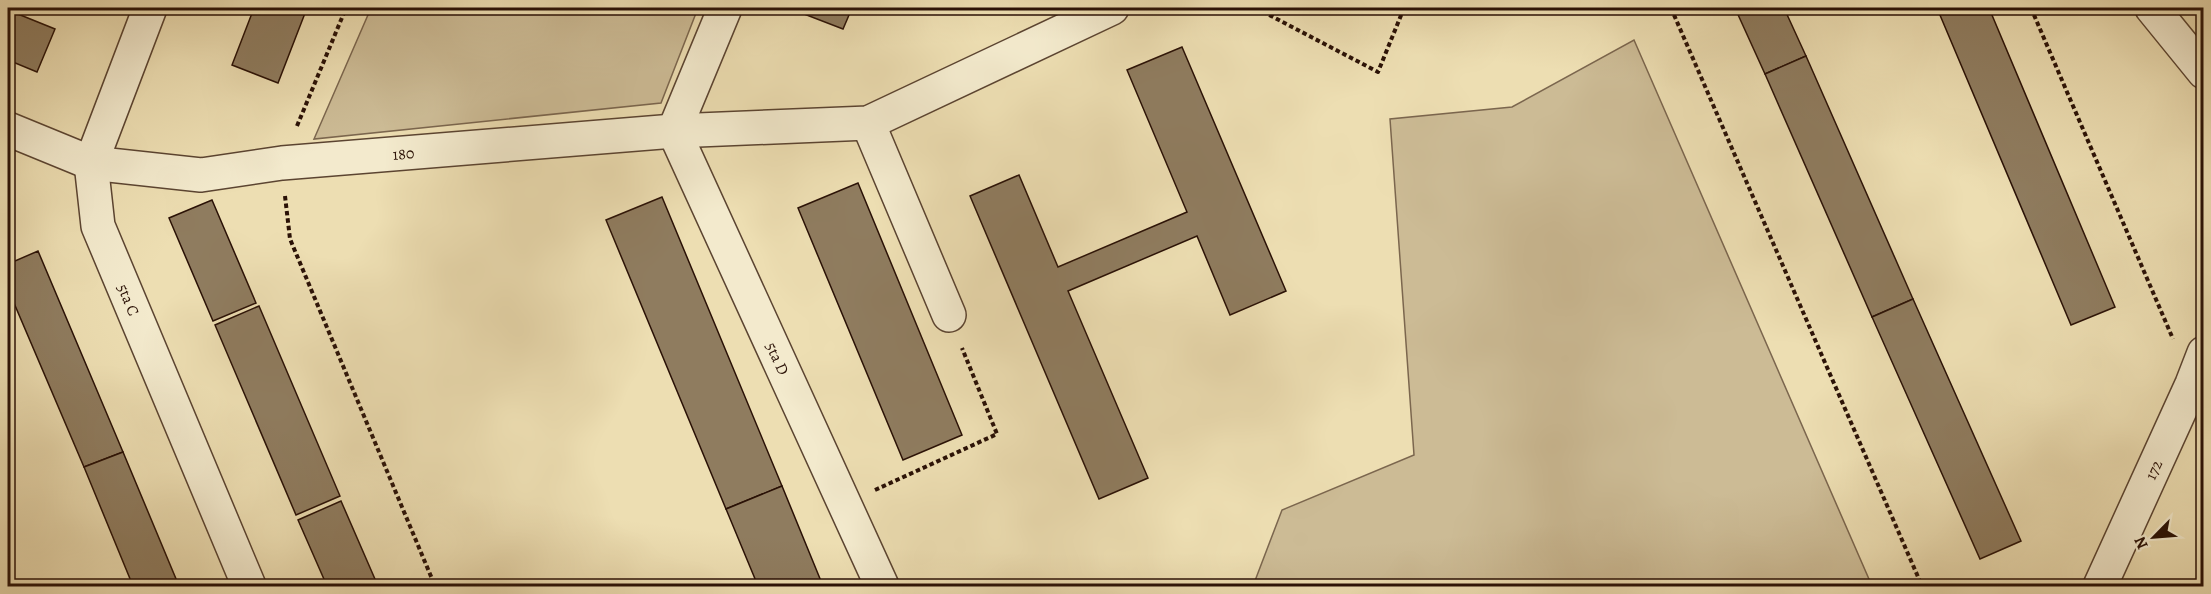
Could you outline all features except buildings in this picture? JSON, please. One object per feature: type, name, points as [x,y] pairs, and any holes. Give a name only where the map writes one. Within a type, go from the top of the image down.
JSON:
[{"type":"street","name":"5ta C","points":[[150,8],[91,163],[98,226],[249,586]]},
{"type":"street","points":[[674,131],[725,8]]},
{"type":"street","points":[[949,315],[868,123],[1112,8]]},
{"type":"street","points":[[2152,8],[2204,72]]},
{"type":"street","name":"180","points":[[8,129],[91,163],[201,175],[282,163],[674,131],[868,123]]},
{"type":"street","name":"5ta D","points":[[674,131],[882,586]]},
{"type":"street","name":"172","points":[[2100,586],[2204,353]]},
{"type":"path","points":[[346,8],[282,163],[290,239],[435,586]]},
{"type":"path","points":[[1256,8],[1378,72],[1404,8]]},
{"type":"path","points":[[1671,8],[1922,586]]},
{"type":"path","points":[[2031,8],[2192,384]]},
{"type":"path","points":[[844,504],[997,434],[949,315]]},
{"type":"shaded area","points":[[371,8],[698,8],[661,103],[314,139]]},
{"type":"shaded area","points":[[1634,40],[1872,586],[1253,586],[1282,510],[1414,455],[1390,119],[1512,107]]}]
